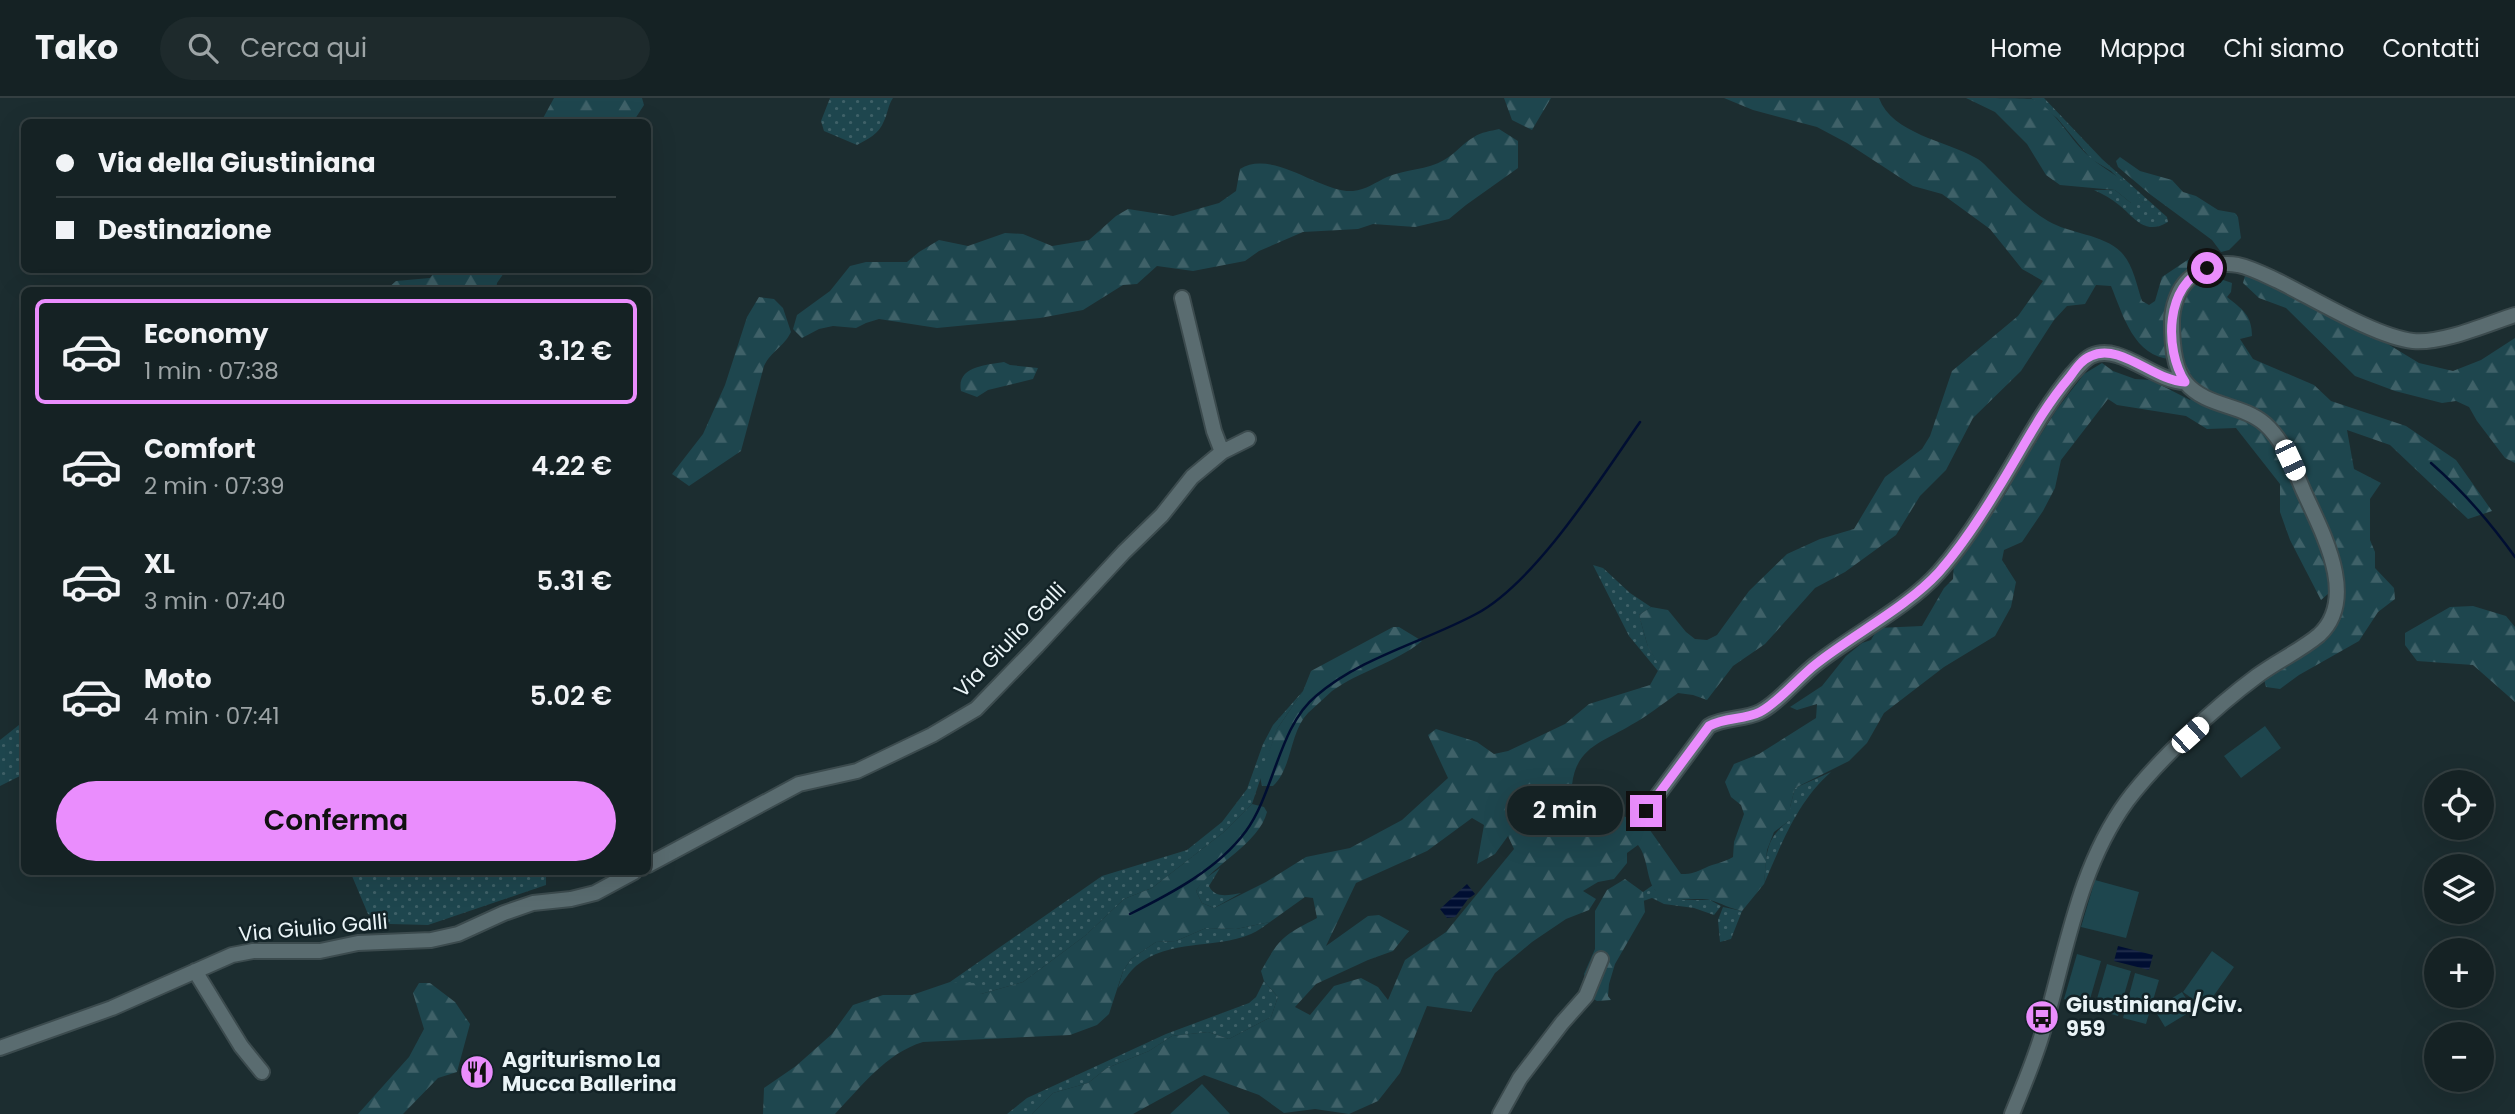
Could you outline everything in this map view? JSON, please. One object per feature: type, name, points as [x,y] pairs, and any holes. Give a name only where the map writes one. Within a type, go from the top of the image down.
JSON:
[{"type":"street","points":[[2012,1114],[2041,1038],[2084,883],[2098,849],[2116,817],[2145,780],[2190,735],[2255,677],[2319,635],[2328,626],[2334,613],[2335,579],[2330,548],[2279,440],[2254,416],[2196,393],[2185,382],[2178,369],[2173,331],[2175,304],[2185,284],[2202,270],[2223,264],[2241,265],[2375,328],[2410,341],[2435,340],[2515,314]]},
{"type":"street","points":[[1182,298],[1222,452]]},
{"type":"street","points":[[1646,811],[1709,726],[1763,710],[1817,663],[1912,596],[1937,574],[1997,491],[2052,399],[2084,361],[2098,354],[2114,354],[2161,377],[2185,382]]},
{"type":"street","name":"Via Giulio Galli","points":[[651,863],[799,784],[857,771],[932,735],[976,709],[1162,515],[1192,477],[1222,452],[1248,439]]},
{"type":"street","name":"Via Giulio Galli","points":[[0,1048],[112,1008],[232,955],[253,951],[320,951],[358,943],[431,940],[458,934],[533,903],[571,899],[594,893],[628,875]]},
{"type":"street","points":[[1500,1114],[1520,1078],[1562,1023],[1587,996],[1601,958]]},
{"type":"street","points":[[195,971],[241,1046],[262,1072]]},
{"type":"green space","points":[[554,98],[642,98],[644,105],[635,119],[543,119]]},
{"type":"green space","points":[[830,98],[893,98],[879,129],[873,136],[857,145],[824,131],[821,121]]},
{"type":"green space","points":[[1504,98],[1551,98],[1532,130],[1512,120]]},
{"type":"green space","points":[[1724,98],[1879,98],[1886,110],[1908,128],[1980,161],[2040,216],[2066,229],[2114,246],[2129,263],[2142,301],[2149,305],[2155,301],[2162,277],[2198,253],[2213,253],[2207,264],[2206,274],[2232,283],[2227,297],[2242,309],[2248,318],[2252,336],[2240,339],[2253,359],[2314,385],[2331,401],[2406,426],[2456,460],[2492,511],[2468,519],[2390,445],[2347,430],[2354,469],[2381,483],[2370,499],[2370,540],[2375,552],[2375,568],[2394,588],[2395,599],[2378,612],[2359,641],[2280,689],[2266,687],[2264,679],[2304,654],[2332,631],[2341,616],[2343,591],[2329,593],[2321,600],[2290,540],[2280,512],[2280,484],[2236,428],[2207,429],[2186,416],[2117,405],[2108,399],[2061,460],[2055,488],[2022,542],[2004,550],[2002,560],[2016,582],[2011,607],[1995,636],[1944,667],[1884,713],[1867,743],[1849,761],[1795,788],[1790,820],[1774,832],[1767,850],[1764,884],[1742,911],[1710,900],[1662,896],[1653,887],[1638,845],[1627,853],[1627,863],[1614,879],[1598,882],[1583,891],[1596,899],[1589,910],[1566,919],[1532,942],[1495,973],[1471,1012],[1427,1006],[1400,1073],[1378,1101],[1349,1114],[1315,1109],[1284,1113],[1259,1095],[1204,1075],[1133,1114],[1032,1114],[1053,1093],[1088,1083],[1107,1068],[1149,1051],[1172,1036],[1208,1032],[1229,1039],[1271,1017],[1278,997],[1264,981],[1261,971],[1283,938],[1317,918],[1313,898],[1305,897],[1270,922],[1236,929],[1206,928],[1176,941],[1156,942],[1131,959],[1123,971],[1109,1014],[1097,1025],[1070,1035],[923,1042],[886,1062],[835,1114],[763,1114],[764,1088],[796,1066],[832,1034],[853,1005],[883,995],[912,995],[950,982],[974,983],[981,994],[1023,982],[1086,935],[1124,899],[1152,888],[1224,832],[1252,804],[1264,807],[1267,812],[1262,823],[1246,844],[1213,872],[1196,891],[1202,903],[1214,908],[1266,882],[1306,857],[1350,848],[1402,820],[1448,778],[1428,735],[1436,729],[1477,742],[1494,754],[1508,751],[1565,724],[1589,704],[1650,685],[1660,667],[1648,647],[1639,615],[1651,607],[1668,610],[1695,639],[1707,640],[1717,635],[1749,591],[1787,554],[1820,539],[1854,529],[1885,477],[1922,449],[1930,436],[1952,371],[2018,316],[2043,281],[2022,269],[1990,229],[1942,194],[1913,186],[1817,127],[1753,110]],"holes":[[[2096,285],[2111,286],[2132,333],[2148,351],[2171,359],[2177,341],[2185,373],[2196,392],[2190,400],[2151,380],[2135,379],[2113,371],[2102,363],[2084,374],[2057,409],[1996,505],[1954,562],[1953,579],[1944,588],[1922,626],[1878,628],[1871,640],[1862,643],[1846,656],[1822,686],[1790,707],[1797,710],[1817,704],[1816,718],[1759,754],[1734,764],[1725,782],[1731,797],[1741,805],[1744,814],[1734,842],[1733,857],[1694,872],[1681,874],[1647,826],[1621,815],[1572,785],[1579,762],[1592,747],[1643,718],[1678,693],[1707,700],[1733,666],[1765,644],[1815,588],[1845,572],[1896,535],[1920,496],[1946,470],[1973,418],[2021,371],[2054,320],[2067,306],[2085,304]],[[1472,818],[1484,825],[1477,864],[1495,854],[1508,836],[1514,849],[1446,932],[1405,960],[1388,1000],[1378,987],[1361,978],[1334,986],[1310,1015],[1295,1007],[1316,984],[1393,951],[1409,931],[1379,915],[1368,916],[1326,946],[1356,883],[1427,851]]]},
{"type":"green space","points":[[1966,98],[2032,99],[2041,104],[2083,150],[2126,183],[2143,203],[2131,203],[2115,190],[2060,185],[2046,175],[2027,144],[1995,112]]},
{"type":"green space","points":[[2031,98],[2044,98],[2102,159],[2167,217],[2168,222],[2153,227],[2141,224],[2113,201],[2094,190],[2115,190],[2131,203],[2143,203],[2111,171],[2091,159],[2057,118]]},
{"type":"green space","points":[[1499,129],[1518,141],[1518,168],[1449,219],[1415,227],[1373,224],[1358,229],[1303,232],[1259,251],[1245,261],[1193,271],[1157,266],[1137,284],[1123,285],[1083,310],[1040,318],[937,328],[879,319],[856,328],[833,326],[819,329],[802,338],[793,329],[797,315],[830,291],[850,266],[866,262],[907,262],[939,240],[968,246],[1005,233],[1023,234],[1052,246],[1089,240],[1128,209],[1173,216],[1219,203],[1236,191],[1240,169],[1253,164],[1281,167],[1340,190],[1353,191],[1394,174],[1438,163],[1477,135]]},
{"type":"green space","points":[[2120,157],[2140,171],[2172,180],[2183,192],[2196,196],[2218,210],[2235,213],[2241,238],[2229,250],[2221,252],[2212,240],[2118,167],[2116,161]]},
{"type":"green space","points":[[2246,272],[2368,332],[2419,363],[2453,371],[2481,360],[2515,338],[2515,463],[2505,458],[2469,407],[2456,401],[2442,403],[2395,391],[2355,376],[2286,308],[2259,298],[2243,283]]},
{"type":"green space","points":[[434,273],[504,273],[496,287],[389,287],[396,281],[430,278]]},
{"type":"green space","points":[[759,297],[774,299],[783,308],[791,332],[764,366],[741,451],[689,486],[672,474],[703,434],[725,385],[747,317]]},
{"type":"green space","points":[[1004,362],[1038,368],[1033,379],[988,390],[977,397],[961,391],[963,376],[968,372],[974,368]]},
{"type":"green space","points":[[1593,565],[1603,568],[1630,593],[1651,607],[1639,615],[1648,647],[1661,667],[1658,671],[1629,636]]},
{"type":"green space","points":[[2473,606],[2506,616],[2515,627],[2515,702],[2473,665],[2417,661],[2405,645],[2405,633],[2450,607]]},
{"type":"green space","points":[[1393,627],[1399,627],[1422,641],[1412,649],[1343,684],[1308,713],[1297,730],[1279,778],[1273,786],[1262,786],[1260,777],[1277,729],[1303,691],[1311,671]]},
{"type":"green space","points":[[1303,691],[1277,729],[1252,804],[1224,832],[1152,888],[1124,899],[1086,935],[1023,982],[981,994],[950,982],[1102,876],[1187,850],[1222,822],[1247,789],[1263,744],[1273,725]]},
{"type":"green space","points":[[21,723],[21,776],[0,786],[0,740]]},
{"type":"green space","points":[[2265,726],[2281,748],[2241,778],[2224,756]]},
{"type":"green space","points":[[1831,772],[1800,810],[1784,838],[1764,884],[1768,848],[1775,834],[1790,820],[1795,788]]},
{"type":"green space","points":[[1220,868],[1209,886],[1212,890],[1223,895],[1241,893],[1214,908],[1202,903],[1196,891],[1203,880]]},
{"type":"green space","points":[[546,875],[546,885],[428,925],[390,924],[368,914],[352,876]]},
{"type":"green space","points":[[1625,879],[1643,892],[1645,912],[1615,964],[1609,984],[1608,996],[1611,1000],[1597,1001],[1590,997],[1584,974],[1595,949],[1595,911],[1607,890]]},
{"type":"green space","points":[[2095,880],[2139,892],[2126,938],[2081,927]]},
{"type":"green space","points":[[1653,885],[1655,890],[1683,900],[1710,900],[1721,906],[1714,915],[1694,908],[1664,904],[1652,898],[1643,901],[1643,892]]},
{"type":"green space","points":[[1723,907],[1742,911],[1731,939],[1720,942],[1718,920]]},
{"type":"green space","points":[[1270,922],[1254,933],[1237,939],[1177,948],[1149,957],[1133,968],[1118,988],[1123,971],[1131,959],[1156,942],[1176,941],[1206,928],[1236,929]]},
{"type":"green space","points":[[2212,951],[2234,967],[2205,1008],[2183,992]]},
{"type":"green space","points":[[2077,954],[2101,961],[2088,1006],[2064,999]]},
{"type":"green space","points":[[2107,964],[2131,971],[2118,1016],[2094,1009]]},
{"type":"green space","points":[[2135,973],[2159,980],[2146,1024],[2123,1018]]},
{"type":"green space","points":[[1264,981],[1278,997],[1271,1017],[1229,1039],[1208,1032],[1172,1036],[1149,1051],[1107,1068],[1088,1083],[1053,1093],[1032,1114],[1007,1114],[1027,1098],[1166,1034],[1249,1003],[1256,997]]},
{"type":"green space","points":[[419,983],[430,983],[455,1002],[470,1024],[457,1072],[438,1078],[403,1114],[358,1114],[409,1057],[424,1029],[413,993]]},
{"type":"green space","points":[[2182,992],[2193,1010],[2165,1027],[2154,1009]]},
{"type":"green space","points":[[1202,1084],[1230,1114],[1170,1114]]},
{"type":"water","points":[[1467,884],[1475,894],[1455,917],[1447,918],[1440,909]]},
{"type":"water","points":[[2118,946],[2153,955],[2149,970],[2114,961]]},
{"type":"waterway","points":[[1130,914],[1193,879],[1235,845],[1256,816],[1293,724],[1316,696],[1334,682],[1373,660],[1476,614],[1521,579],[1566,527],[1640,422]]},
{"type":"waterway","points":[[2431,463],[2476,507],[2515,557]]},
{"type":"place","name":"Giustiniana/Civ. 959","points":[[2042,1017]]},
{"type":"place","name":"Agriturismo La Mucca Ballerina","points":[[477,1072]]},
{"type":"route","points":[[1646,811],[1709,726],[1763,710],[1804,673],[1912,596],[1937,574],[1997,491],[2052,399],[2090,356],[2107,353],[2119,355],[2161,377],[2185,382],[2175,358],[2173,313],[2178,295],[2185,284],[2193,275],[2207,268]]}]
